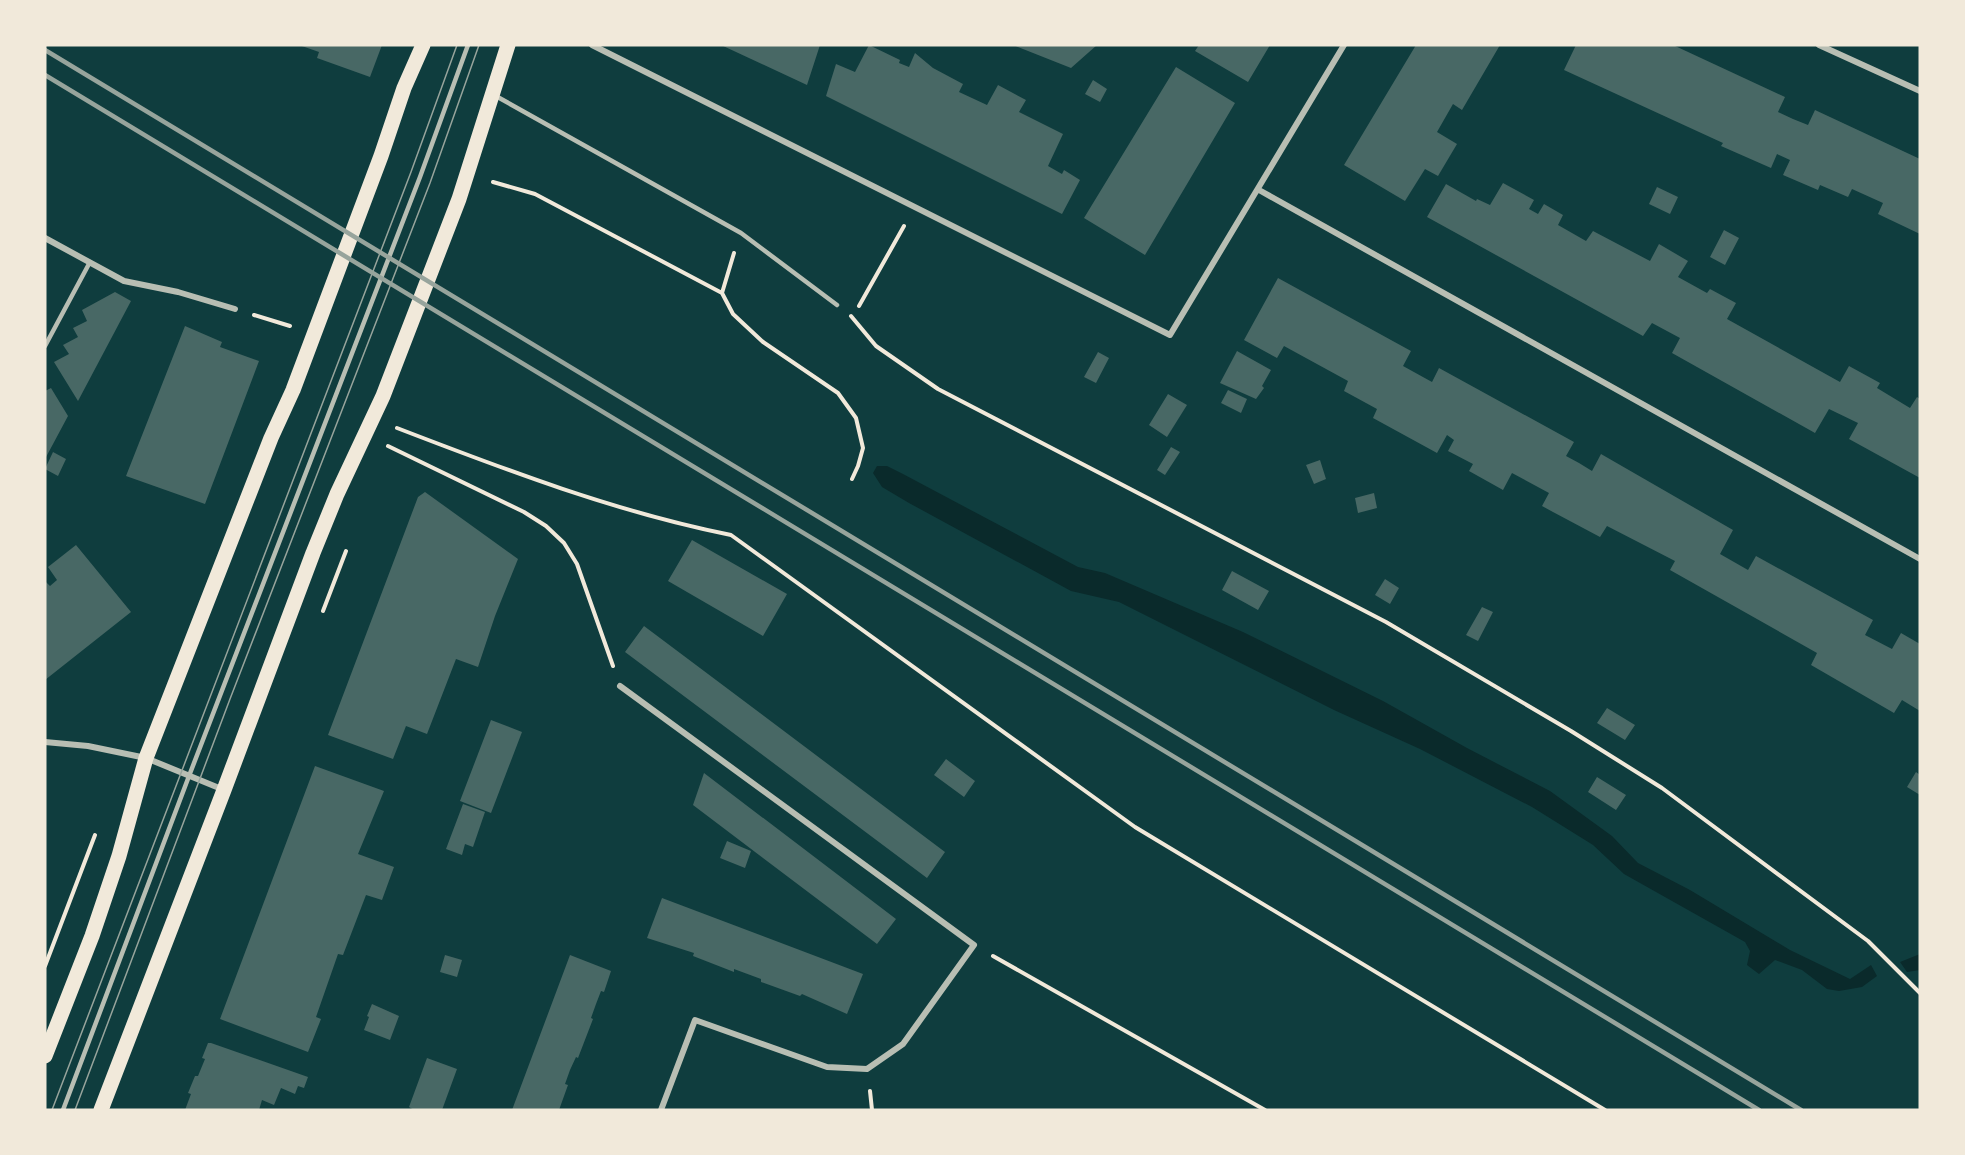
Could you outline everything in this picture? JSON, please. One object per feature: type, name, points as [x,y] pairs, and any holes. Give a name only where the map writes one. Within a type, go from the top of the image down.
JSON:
[{"type":"main road","points":[[45,1056],[92,936],[119,856],[146,758],[320,319],[404,88],[423,45]]},
{"type":"main road","points":[[101,1110],[313,553],[396,364],[459,199],[508,45]]},
{"type":"street","points":[[592,45],[1170,335],[1344,45]]},
{"type":"street","points":[[1819,45],[1920,91]]},
{"type":"street","points":[[1259,190],[1920,559]]},
{"type":"street","points":[[45,238],[124,281],[178,292],[235,309]]},
{"type":"street","points":[[620,686],[974,945],[903,1044],[867,1069],[827,1067],[695,1020],[661,1110]]},
{"type":"street","points":[[45,742],[87,746],[146,758],[224,790]]},
{"type":"lane","points":[[63,1110],[420,177],[468,45]]},
{"type":"lane","points":[[491,94],[741,233],[837,305]]},
{"type":"lane","points":[[45,346],[90,262]]},
{"type":"path","points":[[489,181],[535,194],[722,293],[733,314],[763,342],[838,393],[856,418],[863,448],[852,479]]},
{"type":"path","points":[[852,317],[915,207]]},
{"type":"path","points":[[722,293],[741,233]]},
{"type":"path","points":[[837,305],[852,317],[876,346],[938,389],[1386,622],[1571,731],[1662,788],[1868,941],[1920,993]]},
{"type":"path","points":[[235,309],[291,326]]},
{"type":"path","points":[[393,427],[508,471],[676,524],[731,535],[1135,827],[1605,1110]]},
{"type":"path","points":[[386,445],[524,512],[546,526],[564,543],[577,564],[586,586],[620,686]]},
{"type":"path","points":[[319,621],[348,544]]},
{"type":"path","points":[[45,966],[96,831]]},
{"type":"path","points":[[974,945],[1265,1110]]},
{"type":"water","points":[[877,466],[887,466],[903,474],[1078,567],[1105,573],[1243,632],[1383,701],[1550,791],[1612,836],[1638,863],[1690,890],[1790,950],[1850,979],[1871,965],[1877,976],[1862,987],[1839,991],[1827,989],[1802,970],[1775,960],[1759,974],[1747,965],[1750,951],[1745,942],[1624,874],[1593,845],[1532,807],[1420,749],[1334,710],[1119,602],[1071,591],[882,487],[873,473]]},
{"type":"water","points":[[1920,954],[1920,970],[1907,972],[1900,962]]},
{"type":"building","points":[[299,45],[382,45],[370,77],[317,58],[319,52]]},
{"type":"building","points":[[721,45],[820,45],[807,85]]},
{"type":"building","points":[[869,45],[909,67],[915,53],[933,68],[963,84],[959,92],[987,105],[998,85],[1026,100],[1019,112],[1063,134],[1048,166],[1062,174],[1064,170],[1080,180],[1062,214],[826,96],[836,64],[855,72]]},
{"type":"building","points":[[1013,45],[1097,45],[1071,68]]},
{"type":"building","points":[[1199,45],[1270,45],[1248,82],[1195,51]]},
{"type":"building","points":[[1416,45],[1500,45],[1462,110],[1453,104],[1437,132],[1457,144],[1438,176],[1425,169],[1405,201],[1344,165]]},
{"type":"building","points":[[1576,45],[1673,45],[1785,97],[1778,112],[1793,119],[1808,125],[1815,110],[1920,159],[1920,234],[1878,214],[1883,203],[1852,189],[1848,197],[1820,185],[1818,190],[1783,175],[1790,160],[1777,154],[1771,168],[1721,146],[1723,143],[1564,70]]},
{"type":"building","points":[[1176,67],[1235,103],[1145,255],[1084,218]]},
{"type":"building","points":[[1093,80],[1107,89],[1100,102],[1085,94]]},
{"type":"building","points":[[1503,183],[1534,200],[1529,209],[1538,214],[1544,204],[1563,215],[1558,225],[1586,241],[1593,231],[1650,261],[1659,244],[1688,261],[1678,277],[1707,293],[1710,289],[1736,303],[1727,319],[1840,382],[1849,366],[1880,383],[1877,388],[1910,408],[1917,397],[1920,399],[1920,478],[1849,439],[1858,423],[1829,409],[1815,433],[1672,353],[1680,338],[1652,323],[1643,336],[1427,217],[1446,184],[1476,201],[1477,199],[1490,205]]},
{"type":"building","points":[[1657,187],[1678,197],[1670,214],[1649,204]]},
{"type":"building","points":[[1724,230],[1739,238],[1725,265],[1710,257]]},
{"type":"building","points":[[1278,278],[1411,351],[1403,366],[1432,382],[1439,368],[1574,442],[1566,456],[1592,471],[1601,454],[1733,530],[1720,554],[1748,570],[1756,556],[1873,620],[1865,635],[1892,649],[1901,633],[1920,644],[1920,711],[1902,700],[1894,713],[1811,665],[1817,653],[1670,570],[1675,561],[1607,526],[1600,537],[1553,512],[1542,506],[1549,493],[1512,473],[1503,490],[1469,471],[1473,464],[1448,451],[1454,440],[1447,435],[1437,453],[1373,418],[1377,409],[1344,391],[1348,381],[1284,346],[1277,358],[1244,340]]},
{"type":"building","points":[[115,292],[131,301],[78,401],[54,362],[69,354],[63,345],[78,337],[73,328],[87,321],[82,310]]},
{"type":"building","points":[[185,326],[222,342],[220,347],[259,361],[205,504],[126,476]]},
{"type":"building","points":[[1237,351],[1271,370],[1262,386],[1264,388],[1256,399],[1220,383]]},
{"type":"building","points":[[1098,352],[1109,358],[1096,383],[1084,377]]},
{"type":"building","points":[[51,388],[68,416],[45,459],[45,391]]},
{"type":"building","points":[[1228,390],[1247,399],[1241,413],[1221,403]]},
{"type":"building","points":[[1168,394],[1187,405],[1167,437],[1149,425]]},
{"type":"building","points":[[1171,447],[1180,452],[1165,475],[1157,470]]},
{"type":"building","points":[[53,452],[66,459],[58,476],[45,469]]},
{"type":"building","points":[[1320,460],[1326,479],[1314,484],[1306,465]]},
{"type":"building","points":[[425,492],[518,559],[478,667],[456,659],[427,734],[406,726],[393,759],[328,735],[418,497]]},
{"type":"building","points":[[1374,493],[1377,508],[1358,513],[1355,498]]},
{"type":"building","points":[[692,540],[787,594],[763,636],[668,581]]},
{"type":"building","points":[[76,545],[131,612],[45,680],[45,581],[50,586],[57,580],[48,567]]},
{"type":"building","points":[[1232,571],[1269,591],[1258,610],[1222,590]]},
{"type":"building","points":[[1385,579],[1399,588],[1390,604],[1375,595]]},
{"type":"building","points":[[1482,607],[1493,612],[1478,641],[1466,635]]},
{"type":"building","points":[[644,626],[945,852],[927,878],[625,652]]},
{"type":"building","points":[[1607,708],[1635,725],[1625,740],[1597,723]]},
{"type":"building","points":[[491,720],[522,732],[491,813],[460,801]]},
{"type":"building","points":[[946,759],[975,781],[964,797],[934,775]]},
{"type":"building","points":[[315,766],[384,791],[358,854],[394,867],[382,900],[366,895],[343,955],[338,954],[316,1017],[321,1019],[308,1052],[220,1019]]},
{"type":"building","points":[[1916,772],[1920,775],[1920,795],[1907,787]]},
{"type":"building","points":[[704,773],[896,919],[877,944],[693,805]]},
{"type":"building","points":[[1597,777],[1626,795],[1616,810],[1588,792]]},
{"type":"building","points":[[463,804],[485,812],[473,847],[465,844],[462,855],[446,849]]},
{"type":"building","points":[[727,841],[751,851],[745,868],[720,858]]},
{"type":"building","points":[[662,898],[863,974],[847,1014],[802,994],[800,996],[761,982],[761,979],[734,969],[734,972],[693,956],[694,953],[647,938]]},
{"type":"building","points":[[445,955],[462,960],[457,977],[440,972]]},
{"type":"building","points":[[570,955],[611,971],[604,992],[601,991],[578,1058],[576,1057],[570,1070],[565,1084],[568,1085],[559,1110],[512,1110]]},
{"type":"building","points":[[372,1004],[399,1016],[390,1040],[364,1030]]},
{"type":"building","points":[[208,1043],[308,1077],[304,1088],[298,1086],[295,1094],[281,1088],[274,1105],[262,1100],[259,1110],[185,1110],[191,1094],[188,1093],[205,1059],[202,1058]]},
{"type":"building","points":[[427,1058],[457,1069],[442,1110],[414,1110],[409,1107]]},
{"type":"tram line","points":[[52,1110],[411,172],[457,45]]},
{"type":"tram line","points":[[75,1110],[230,699],[430,183],[479,45]]},
{"type":"railway","points":[[45,50],[1801,1110]]},
{"type":"railway","points":[[45,75],[1759,1110]]}]
